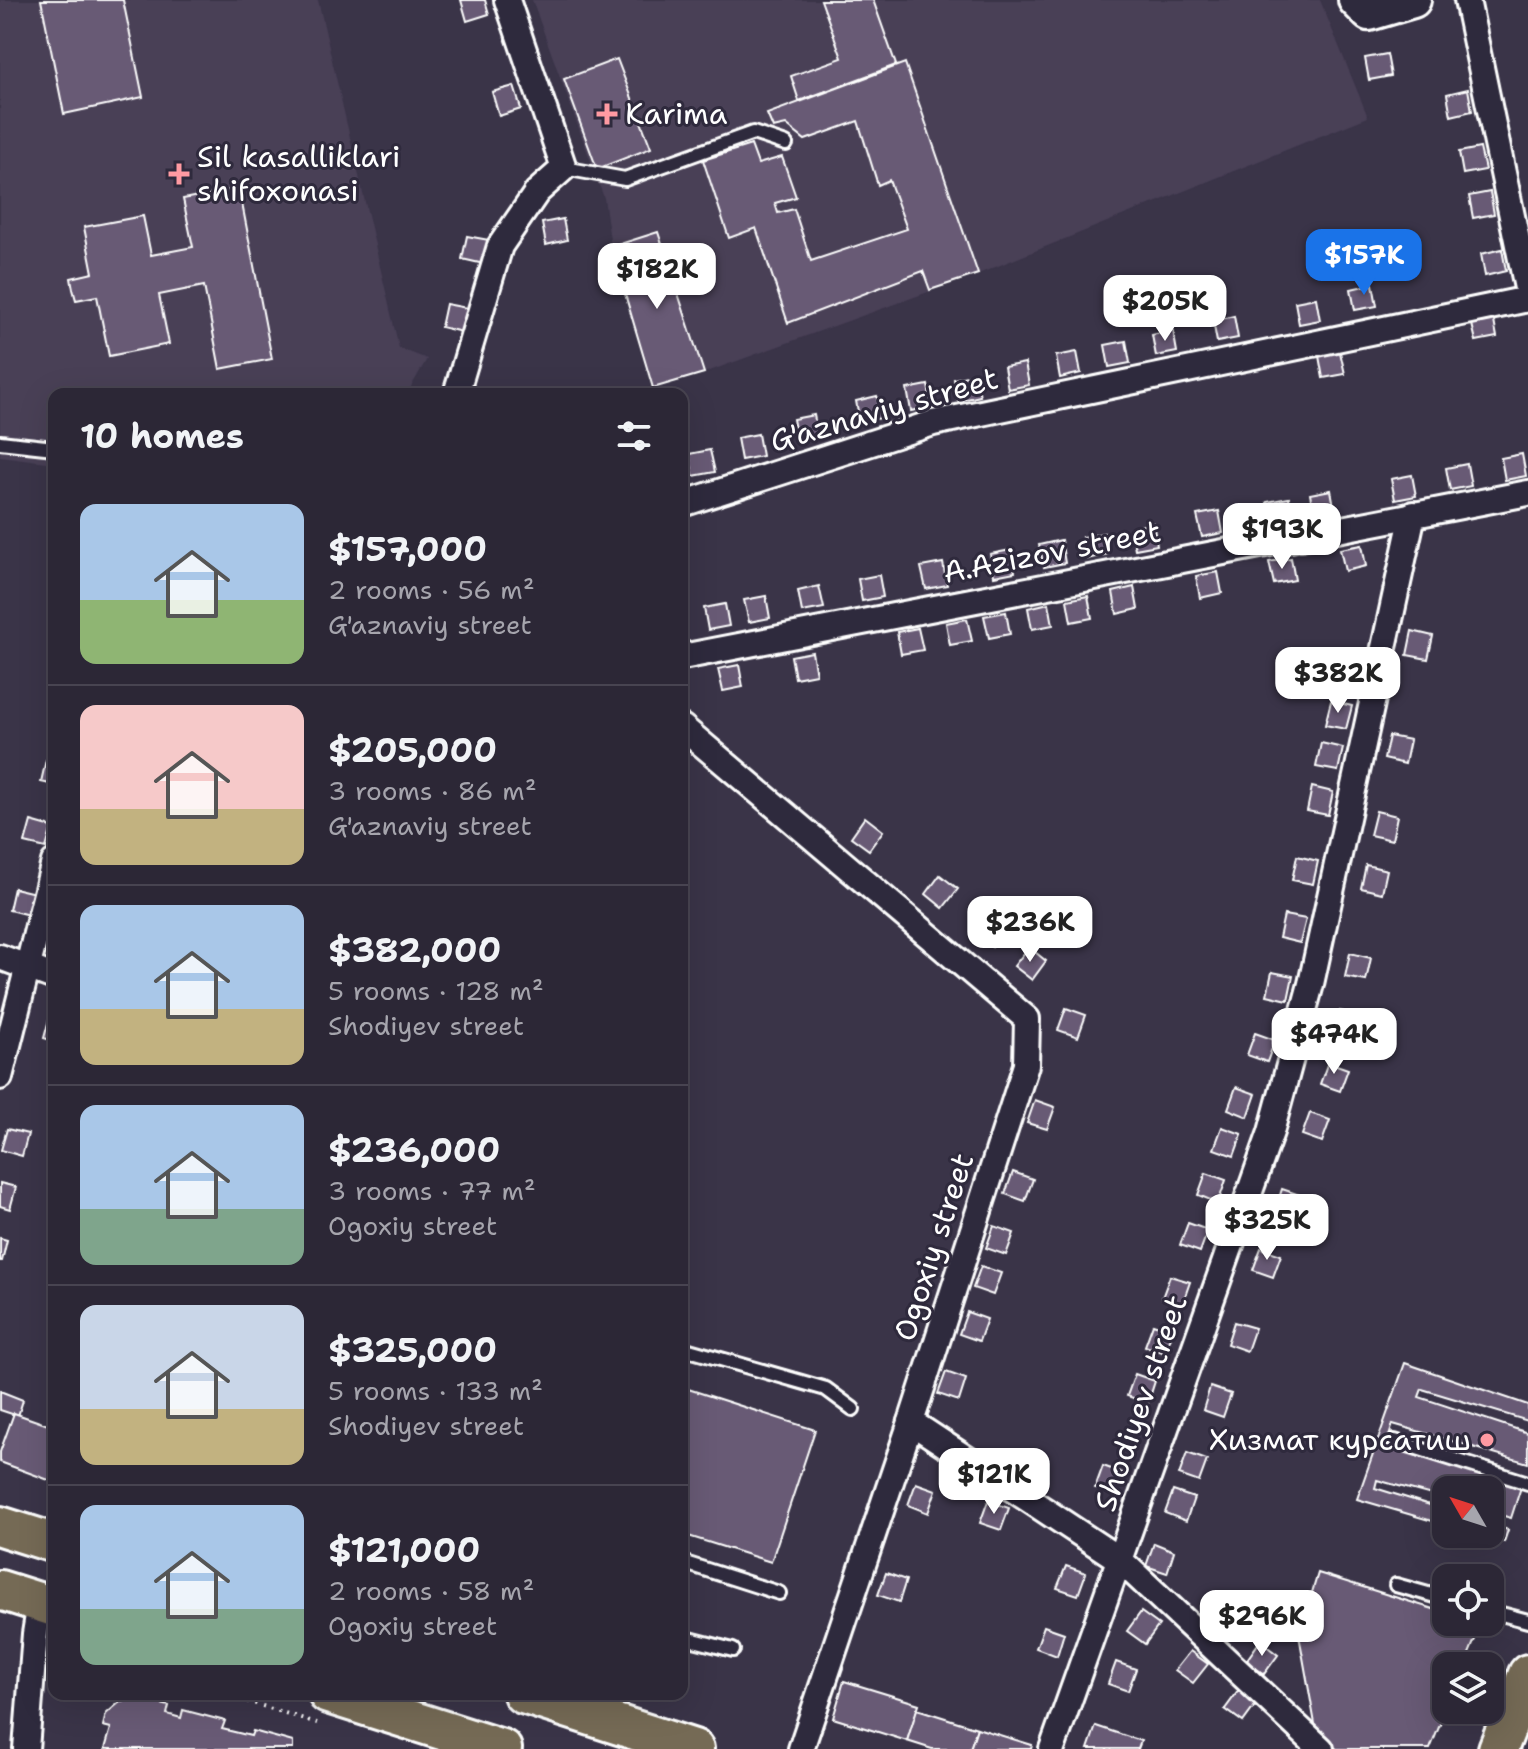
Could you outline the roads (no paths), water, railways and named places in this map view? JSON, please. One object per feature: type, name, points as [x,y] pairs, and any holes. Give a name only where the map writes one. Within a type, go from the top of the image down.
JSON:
[{"type":"main road","points":[[0,1526],[48,1541]]},
{"type":"main road","points":[[0,1590],[47,1605]]},
{"type":"main road","points":[[1498,1749],[1528,1674]]},
{"type":"main road","points":[[542,1700],[694,1749]]},
{"type":"main road","points":[[334,1703],[502,1749]]},
{"type":"street","points":[[458,388],[500,246],[537,192],[564,168],[507,0]]},
{"type":"street","points":[[1356,0],[1369,13],[1413,0]]},
{"type":"street","points":[[1467,0],[1528,293]]},
{"type":"street","name":"G'aznaviy street","points":[[688,502],[933,423],[1528,299]]},
{"type":"street","name":"A.Azizov street","points":[[688,656],[1528,493]]},
{"type":"street","name":"Shodiyev street","points":[[1052,1749],[1271,1132],[1311,984],[1413,514]]},
{"type":"street","name":"Ogoxiy street","points":[[688,732],[1027,1019],[1026,1065],[911,1422]]},
{"type":"street","points":[[0,1077],[48,886]]},
{"type":"street","points":[[0,957],[48,975]]},
{"type":"street","points":[[801,1749],[911,1422],[1120,1560],[1321,1749]]},
{"type":"street","points":[[26,1749],[35,1634],[47,1605]]},
{"type":"lane","points":[[564,168],[625,179],[753,133],[786,144]]},
{"type":"lane","points":[[0,442],[48,447]]},
{"type":"lane","points":[[688,1350],[826,1389],[853,1409]]},
{"type":"lane","points":[[1395,1441],[1528,1483]]},
{"type":"lane","points":[[688,1564],[779,1593]]},
{"type":"lane","points":[[1396,1585],[1432,1595]]},
{"type":"lane","points":[[1504,1615],[1528,1621]]},
{"type":"lane","points":[[688,1639],[733,1650]]},
{"type":"place","name":"Karima","points":[[607,114]]},
{"type":"place","name":"Sil kasalliklari shifoxonasi","points":[[179,174]]},
{"type":"place","name":"Хизмат курсатиш","points":[[1487,1440]]}]
